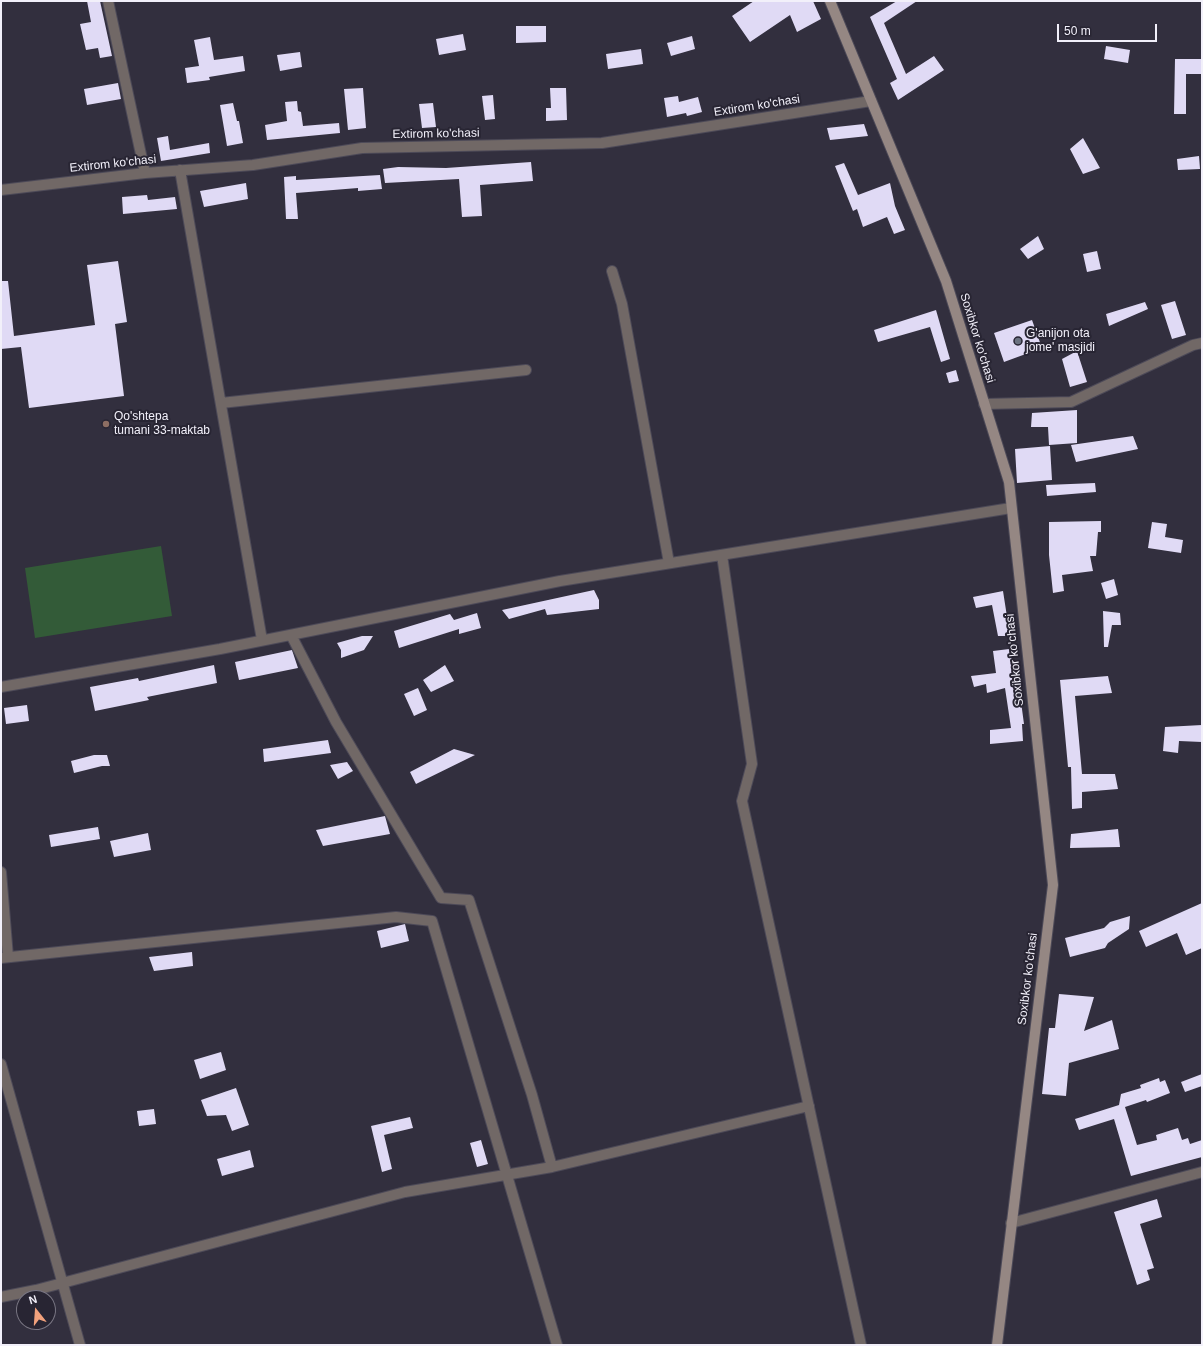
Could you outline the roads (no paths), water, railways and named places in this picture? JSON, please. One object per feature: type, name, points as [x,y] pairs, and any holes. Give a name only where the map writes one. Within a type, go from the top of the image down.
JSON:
[{"type":"main road","name":"Soxibkor ko'chasi","points":[[830,1],[946,281],[1008,482],[1053,886],[997,1345]]},
{"type":"street","points":[[108,1],[145,173]]},
{"type":"street","name":"Extirom ko'chasi","points":[[1,190],[145,173],[253,165],[362,148],[602,143],[871,101]]},
{"type":"street","points":[[180,170],[262,640]]},
{"type":"street","points":[[612,271],[622,304],[669,563]]},
{"type":"street","points":[[984,404],[1071,402],[1193,345],[1202,343]]},
{"type":"street","points":[[221,403],[526,370]]},
{"type":"street","points":[[1,687],[291,635],[560,581],[1011,508]]},
{"type":"street","points":[[722,555],[752,764],[742,801],[861,1345]]},
{"type":"street","points":[[291,635],[336,722],[441,898],[469,900],[532,1095],[552,1167]]},
{"type":"street","points":[[1,872],[4,958],[396,917],[432,921],[557,1345]]},
{"type":"street","points":[[1,1064],[80,1345]]},
{"type":"street","points":[[1,1297],[63,1283],[405,1192],[552,1167],[809,1106]]},
{"type":"street","points":[[1011,1223],[1202,1172]]},
{"type":"place","name":"G'anijon ota jome' masjidi","points":[[1018,341]]},
{"type":"place","name":"Qo'shtepa tumani 33-maktab","points":[[106,424]]}]
